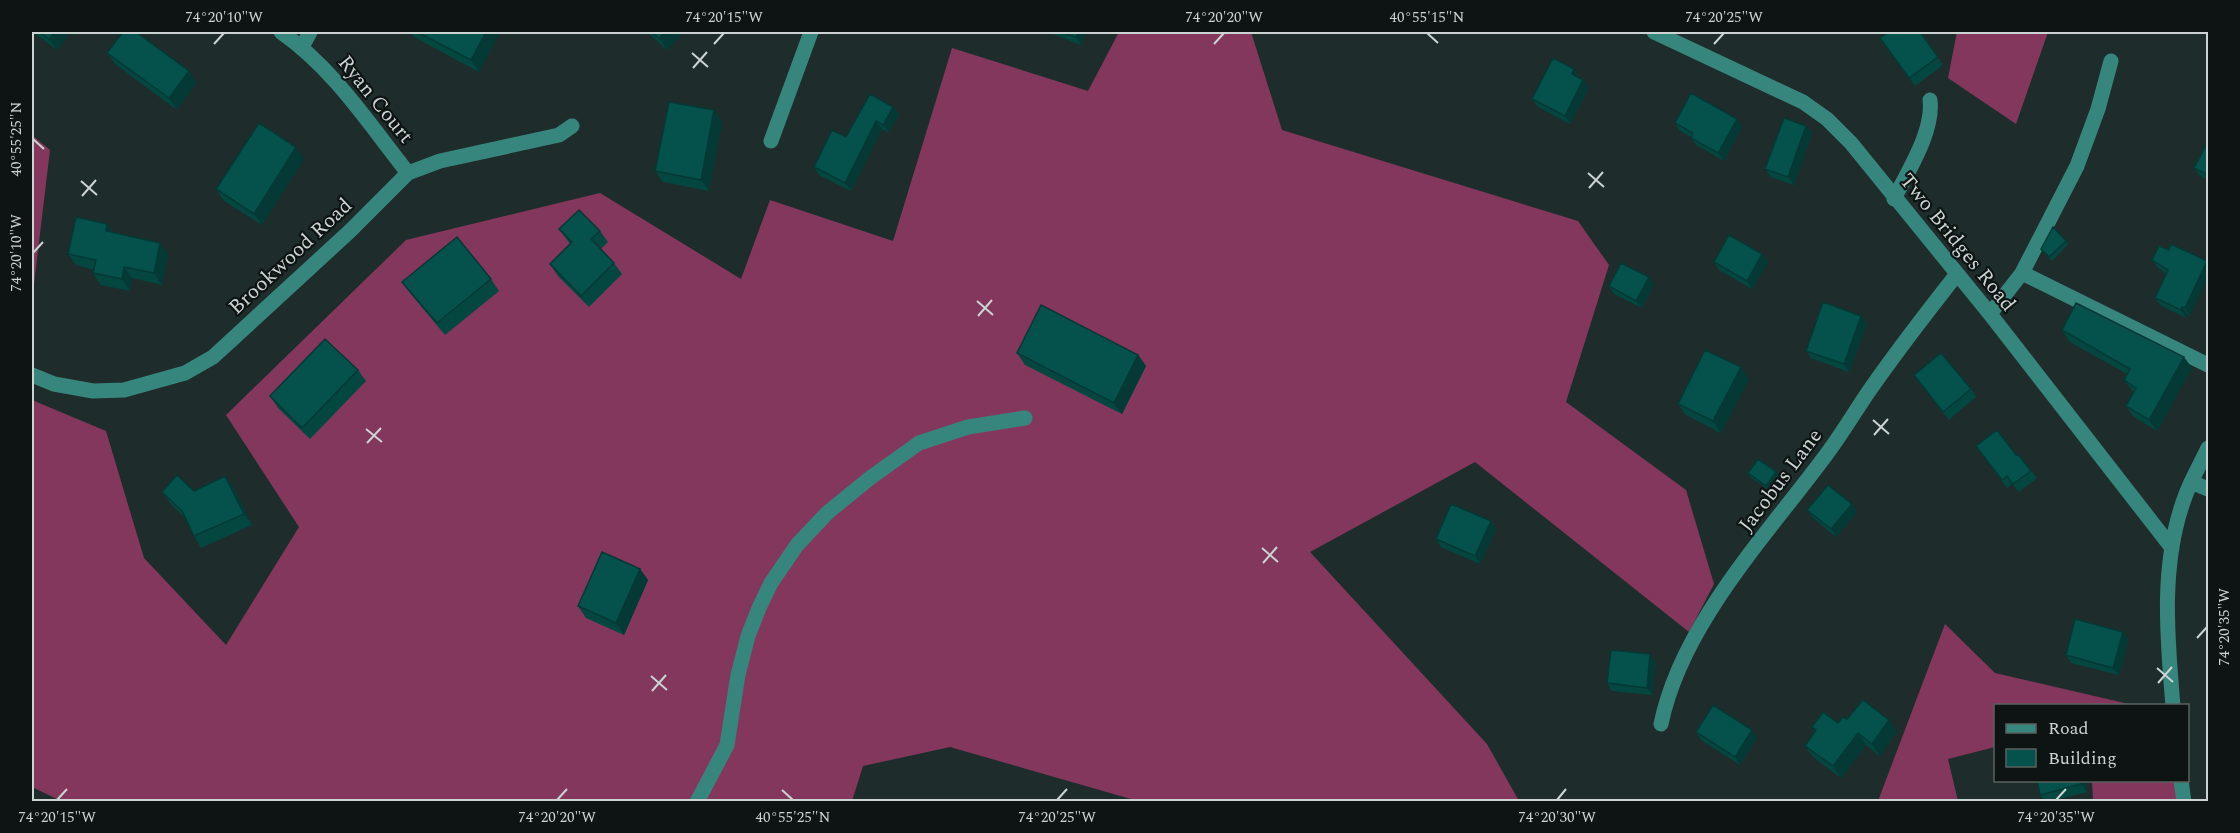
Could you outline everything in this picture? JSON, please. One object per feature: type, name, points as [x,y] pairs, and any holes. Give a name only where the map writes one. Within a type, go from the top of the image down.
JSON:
[{"type":"street","name":"Ryan Court","points":[[281,32],[302,47],[324,68],[408,173]]},
{"type":"street","points":[[302,47],[310,32]]},
{"type":"street","points":[[771,141],[811,32]]},
{"type":"street","name":"Two Bridges Road","points":[[1654,32],[1795,98],[1827,119],[1851,144],[1990,314],[2172,548]]},
{"type":"street","points":[[1990,314],[2022,273],[2077,166],[2098,108],[2111,61]]},
{"type":"street","points":[[1894,199],[1928,128],[1931,112],[1930,100]]},
{"type":"street","name":"Brookwood Road","points":[[32,375],[54,384],[93,391],[124,390],[185,372],[213,357],[350,231],[408,173],[440,161],[559,135],[572,126]]},
{"type":"street","points":[[2022,273],[2208,365]]},
{"type":"street","name":"Jacobus Lane","points":[[1660,724],[1665,702],[1683,658],[1729,583],[1822,460],[1918,323],[1957,274]]},
{"type":"street","points":[[697,801],[727,745],[738,675],[748,636],[771,583],[797,545],[827,513],[870,478],[919,443],[968,427],[1025,418]]},
{"type":"street","points":[[2173,704],[2167,641],[2172,548],[2177,524],[2191,482],[2208,448]]},
{"type":"street","points":[[2191,482],[2208,489]]},
{"type":"street","points":[[2181,782],[2184,801]]},
{"type":"shaded area","points":[[1119,32],[1251,32],[1282,130],[1578,221],[1609,265],[1566,402],[1686,490],[1714,584],[1689,632],[1475,462],[1310,552],[1487,744],[1519,801],[1133,801],[950,747],[863,766],[852,801],[61,801],[32,787],[32,400],[106,431],[144,558],[226,645],[299,527],[226,415],[406,240],[600,193],[741,279],[770,200],[893,241],[952,48],[1088,91]]},
{"type":"shaded area","points":[[1957,32],[2048,32],[2016,124],[1948,78]]},
{"type":"shaded area","points":[[32,135],[50,150],[32,301]]},
{"type":"shaded area","points":[[1945,624],[1995,673],[2129,704],[1994,704],[1994,747],[1948,759],[1958,801],[1878,801]]},
{"type":"shaded area","points":[[2092,782],[2179,782],[2181,801],[2093,801]]},
{"type":"building","points":[[40,32],[54,32],[49,39]]},
{"type":"building","points":[[123,32],[136,32],[189,71],[169,98],[107,53]]},
{"type":"building","points":[[417,32],[486,32],[471,60]]},
{"type":"building","points":[[651,32],[665,32],[659,38]]},
{"type":"building","points":[[1060,32],[1078,32],[1076,37]]},
{"type":"building","points":[[1889,32],[1920,32],[1938,57],[1909,78],[1880,38]]},
{"type":"building","points":[[1553,58],[1574,69],[1572,74],[1583,80],[1565,116],[1532,99]]},
{"type":"building","points":[[1691,93],[1737,119],[1718,153],[1691,138],[1693,133],[1675,123]]},
{"type":"building","points":[[870,94],[893,107],[883,125],[876,121],[845,183],[814,167],[832,130],[846,137]]},
{"type":"building","points":[[669,102],[714,110],[701,180],[655,171]]},
{"type":"building","points":[[1784,118],[1806,126],[1788,177],[1765,169]]},
{"type":"building","points":[[259,123],[296,147],[254,214],[216,189]]},
{"type":"building","points":[[2208,142],[2208,175],[2194,168]]},
{"type":"building","points":[[579,210],[600,231],[591,239],[614,263],[581,296],[550,264],[572,242],[559,229]]},
{"type":"building","points":[[76,217],[107,224],[106,231],[160,243],[154,273],[124,267],[122,279],[93,273],[96,260],[68,254]]},
{"type":"building","points":[[2053,227],[2066,241],[2049,257],[2041,249]]},
{"type":"building","points":[[1729,235],[1762,254],[1747,281],[1714,262]]},
{"type":"building","points":[[457,237],[491,279],[437,323],[402,282]]},
{"type":"building","points":[[2171,244],[2207,261],[2185,308],[2182,307],[2181,310],[2155,298],[2168,270],[2152,260],[2159,246],[2169,250]]},
{"type":"building","points":[[1621,263],[1649,277],[1636,301],[1609,286]]},
{"type":"building","points":[[1823,302],[1861,316],[1844,364],[1806,351]]},
{"type":"building","points":[[2076,303],[2184,357],[2149,420],[2126,406],[2136,388],[2124,380],[2130,369],[2062,330]]},
{"type":"building","points":[[1041,305],[1138,355],[1114,403],[1017,353]]},
{"type":"building","points":[[325,339],[358,370],[302,428],[270,396]]},
{"type":"building","points":[[1705,350],[1741,367],[1713,421],[1678,404]]},
{"type":"building","points":[[1941,353],[1971,389],[1943,412],[1914,375]]},
{"type":"building","points":[[1997,430],[2031,471],[2013,484],[2007,476],[2002,480],[1976,446]]},
{"type":"building","points":[[1758,459],[1776,472],[1766,486],[1748,473]]},
{"type":"building","points":[[177,475],[194,491],[225,476],[244,514],[194,536],[182,511],[162,492]]},
{"type":"building","points":[[1828,485],[1852,504],[1831,529],[1807,510]]},
{"type":"building","points":[[1451,504],[1491,521],[1475,556],[1436,539]]},
{"type":"building","points":[[602,552],[640,569],[616,623],[578,606]]},
{"type":"building","points":[[2075,619],[2123,632],[2113,668],[2066,655]]},
{"type":"building","points":[[1611,650],[1650,654],[1647,688],[1607,683]]},
{"type":"building","points":[[1863,700],[1889,720],[1872,744],[1858,733],[1833,766],[1805,746],[1816,730],[1812,727],[1823,712],[1838,723],[1843,717],[1847,719]]},
{"type":"building","points":[[1713,705],[1752,730],[1735,757],[1696,732]]},
{"type":"building","points":[[2037,782],[2080,782],[2081,784],[2040,795]]}]
